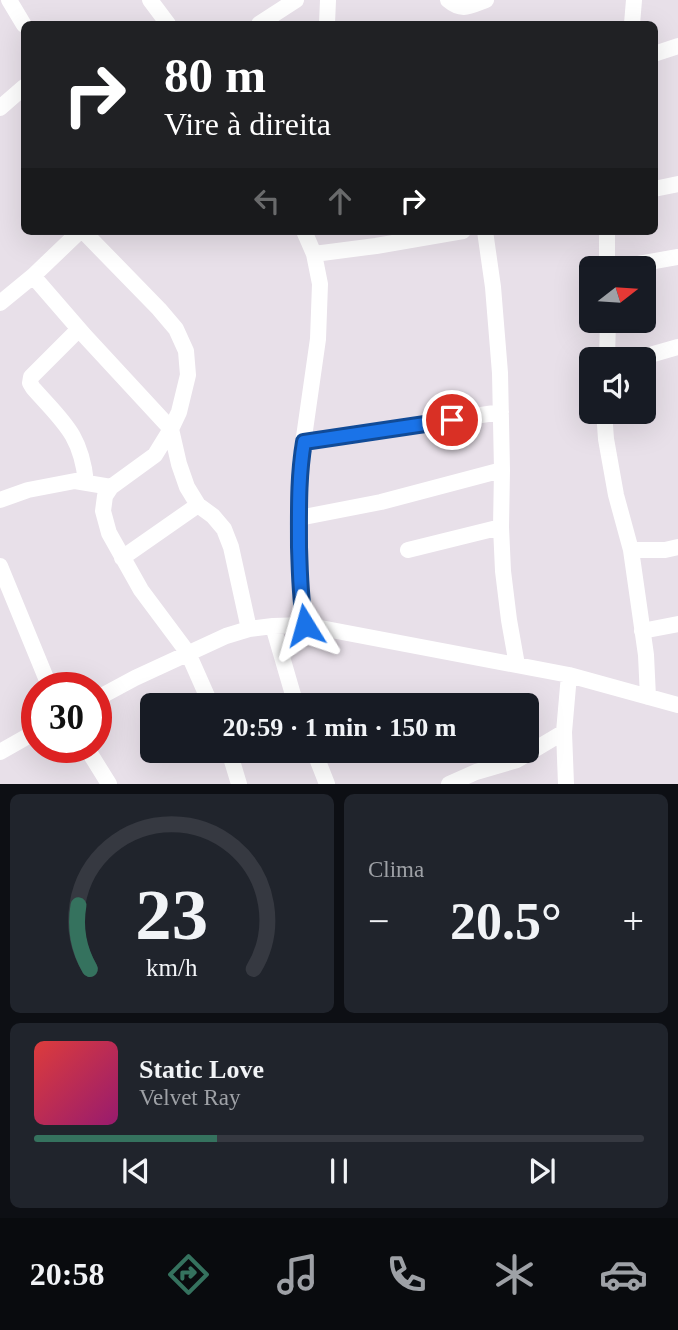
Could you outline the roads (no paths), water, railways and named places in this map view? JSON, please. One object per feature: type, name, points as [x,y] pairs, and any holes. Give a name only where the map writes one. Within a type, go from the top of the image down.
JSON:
[{"type":"street","points":[[9,0],[22,21]]},
{"type":"street","points":[[150,0],[166,21]]},
{"type":"street","points":[[270,7],[296,0]]},
{"type":"street","points":[[327,21],[328,0]]},
{"type":"street","points":[[448,0],[457,7],[466,7],[486,0]]},
{"type":"street","points":[[632,21],[634,0]]},
{"type":"street","points":[[658,53],[678,46]]},
{"type":"street","points":[[0,108],[21,90]]},
{"type":"street","points":[[658,189],[678,184]]},
{"type":"street","points":[[0,303],[78,235]]},
{"type":"street","points":[[86,235],[176,329],[186,351],[188,376],[179,412],[171,429],[155,455],[111,487],[105,496],[103,511],[109,533],[122,558],[141,590],[188,653],[206,693]]},
{"type":"street","points":[[305,625],[301,601],[300,465],[318,339],[320,284],[314,254],[306,235]]},
{"type":"street","points":[[314,254],[440,235]]},
{"type":"street","points":[[486,235],[500,373],[503,571],[517,665]]},
{"type":"street","points":[[607,235],[607,256]]},
{"type":"street","points":[[656,261],[678,257]]},
{"type":"street","points":[[33,276],[171,429],[187,487],[198,505],[224,529],[231,547],[249,629]]},
{"type":"street","points":[[79,329],[31,377],[30,383],[76,440],[84,462],[86,482]]},
{"type":"street","points":[[656,353],[678,347]]},
{"type":"street","points":[[304,442],[501,412]]},
{"type":"street","points":[[605,424],[616,495],[631,550],[646,654],[648,697]]},
{"type":"street","points":[[299,518],[381,502],[502,470]]},
{"type":"street","points":[[0,500],[28,490],[75,481],[111,487]]},
{"type":"street","points":[[122,558],[198,505]]},
{"type":"street","points":[[408,550],[501,527]]},
{"type":"street","points":[[631,550],[666,550],[678,547]]},
{"type":"street","points":[[0,566],[44,672]]},
{"type":"street","points":[[642,631],[678,624]]},
{"type":"street","points":[[112,690],[226,635],[249,629],[305,625],[569,675],[678,705]]},
{"type":"street","points":[[273,626],[293,693]]},
{"type":"street","points":[[566,784],[564,733],[569,675]]},
{"type":"street","points":[[449,784],[476,772],[517,760],[564,733]]},
{"type":"street","points":[[0,752],[21,740]]},
{"type":"street","points":[[96,763],[109,784]]},
{"type":"street","points":[[233,763],[239,784]]},
{"type":"street","points":[[319,763],[327,784]]}]
